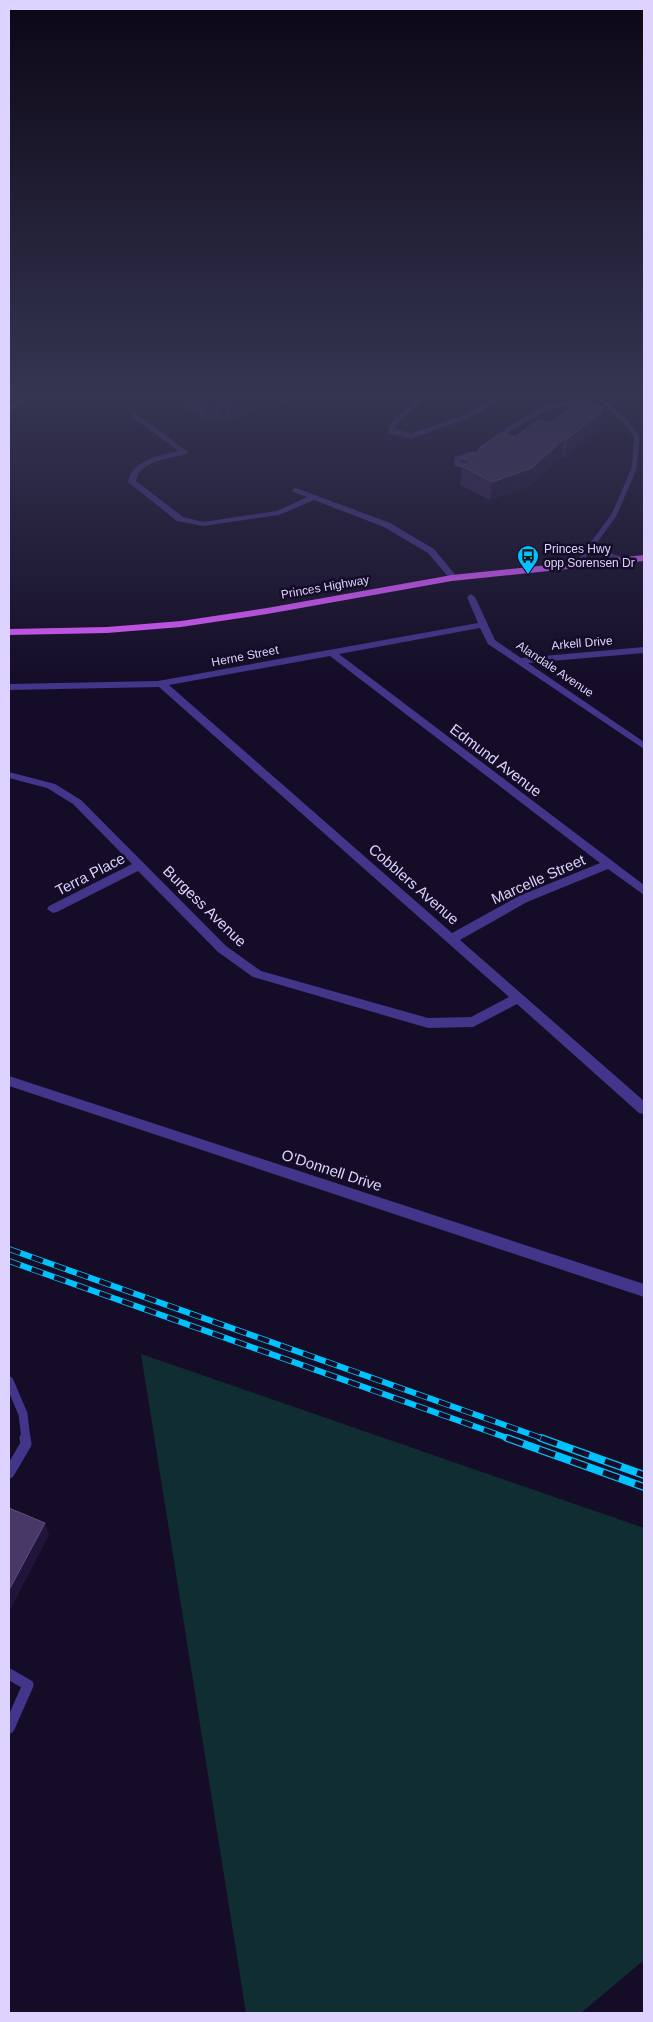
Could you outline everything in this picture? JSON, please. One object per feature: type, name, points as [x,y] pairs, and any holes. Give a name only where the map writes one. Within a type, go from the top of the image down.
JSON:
[{"type":"main road","name":"Princes Highway","points":[[9,632],[120,630],[196,622],[454,578],[644,558]]},
{"type":"street","points":[[143,490],[180,519],[203,524],[280,513],[314,497]]},
{"type":"street","points":[[297,490],[382,523],[425,547],[436,556],[454,578]]},
{"type":"street","name":"Alandale Avenue","points":[[471,597],[492,642],[644,746]]},
{"type":"street","name":"Herne Street","points":[[9,687],[162,684],[484,625]]},
{"type":"street","name":"Arkell Drive","points":[[522,661],[644,650]]},
{"type":"street","name":"Edmund Avenue","points":[[331,652],[644,891]]},
{"type":"street","name":"Cobblers Avenue","points":[[162,684],[453,938],[644,1109]]},
{"type":"street","name":"Burgess Avenue","points":[[9,774],[50,786],[77,802],[222,949],[258,974],[428,1023],[473,1022],[518,997]]},
{"type":"street","name":"Marcelle Street","points":[[453,938],[523,899],[609,864]]},
{"type":"street","name":"Terra Place","points":[[53,909],[140,865]]},
{"type":"street","name":"O'Donnell Drive","points":[[9,1080],[644,1291]]},
{"type":"lane","points":[[578,564],[606,528],[625,490]]},
{"type":"lane","points":[[591,545],[604,554],[623,560]]},
{"type":"lane","points":[[9,1381],[23,1414],[26,1444],[9,1473]]},
{"type":"lane","points":[[9,1674],[28,1685],[9,1728]]},
{"type":"green space","points":[[141,1354],[644,1528],[644,1960],[581,2013],[246,2013]]},
{"type":"building","points":[[9,1508],[45,1523],[9,1590]]},
{"type":"railway","points":[[9,1249],[544,1439]]},
{"type":"railway","points":[[9,1261],[510,1439]]},
{"type":"railway","points":[[507,1438],[644,1487]]},
{"type":"railway","points":[[541,1438],[644,1475]]},
{"type":"place","name":"Princes Hwy opp Sorensen Dr","points":[[528,575]]}]
